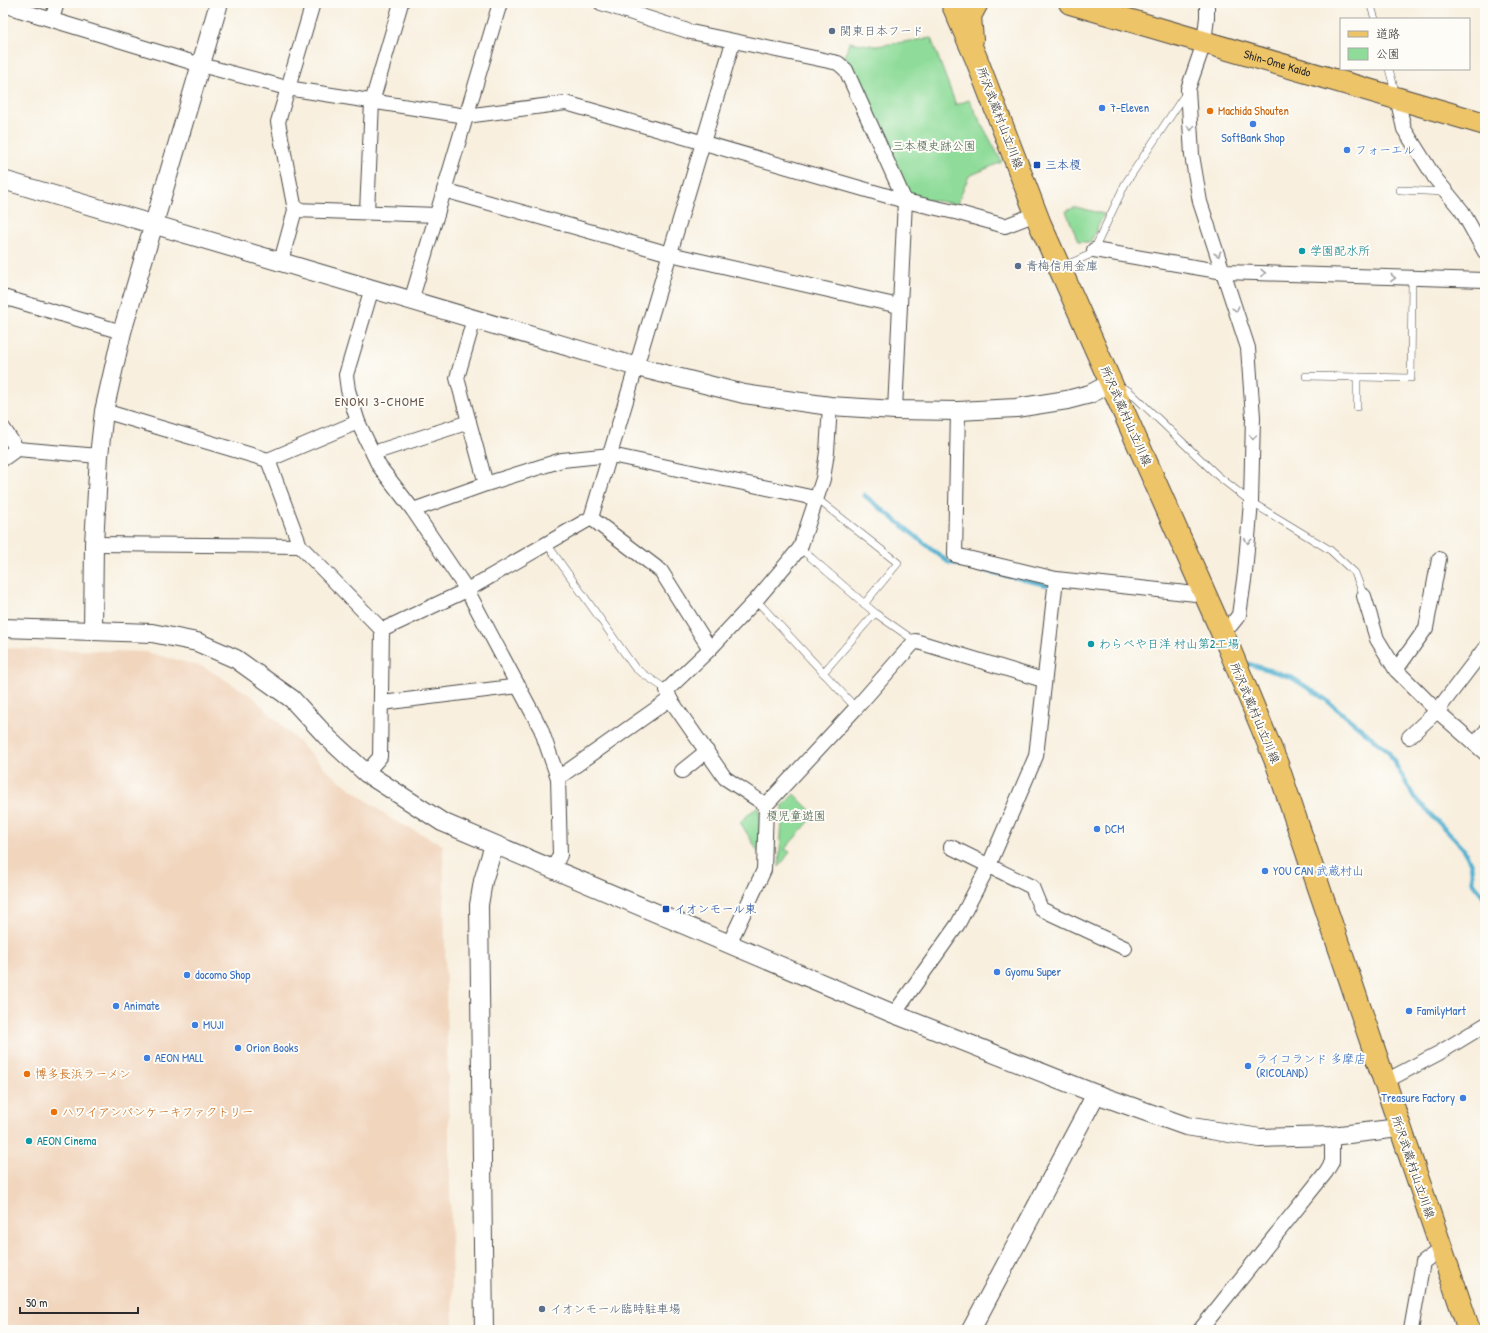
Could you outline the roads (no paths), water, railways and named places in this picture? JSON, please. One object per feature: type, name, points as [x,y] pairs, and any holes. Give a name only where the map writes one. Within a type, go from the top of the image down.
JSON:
[{"type":"main road","name":"所沢武蔵村山立川線","points":[[952,3],[976,58],[1036,214],[1205,595],[1277,764],[1399,1128],[1469,1330]]},
{"type":"main road","points":[[976,58],[972,42],[970,16],[977,3]]},
{"type":"main road","name":"Shin-Ome Kaido","points":[[1070,3],[1204,43],[1397,97],[1485,124]]},
{"type":"street","points":[[52,19],[57,3]]},
{"type":"street","points":[[92,630],[94,544],[99,456],[104,411],[122,332],[219,3]]},
{"type":"street","points":[[281,261],[295,210],[278,122],[313,3]]},
{"type":"street","points":[[367,212],[372,102],[401,3]]},
{"type":"street","points":[[412,302],[500,3]]},
{"type":"street","points":[[601,3],[691,32],[838,63],[846,70],[905,201],[895,410]]},
{"type":"street","points":[[1207,3],[1204,43],[1188,89],[1192,155],[1200,202],[1248,348],[1253,417],[1251,502],[1245,573],[1239,614],[1231,625],[1220,630]]},
{"type":"street","points":[[3,5],[201,65],[287,88],[466,116],[566,103],[703,144],[905,201],[958,212],[1005,226],[1036,214]]},
{"type":"street","points":[[382,630],[467,590],[591,518],[733,42]]},
{"type":"street","points":[[1397,97],[1404,129],[1435,178],[1462,211],[1484,247]]},
{"type":"street","points":[[3,180],[372,288],[412,302],[637,367],[744,394],[830,406],[895,410],[958,411],[1016,408],[1067,400],[1090,394],[1111,383]]},
{"type":"street","points":[[444,190],[670,254],[899,306]]},
{"type":"street","points":[[295,210],[437,215]]},
{"type":"street","points":[[1094,250],[1224,272],[1485,280]]},
{"type":"street","points":[[372,288],[346,375],[348,390],[358,422],[379,466],[413,510],[467,590],[541,729],[558,778],[560,856],[553,869]]},
{"type":"street","points":[[3,297],[122,332]]},
{"type":"street","points":[[474,319],[457,378],[486,484]]},
{"type":"street","points":[[558,778],[668,695],[756,600],[800,548],[815,498],[823,479],[827,452],[830,406]]},
{"type":"street","points":[[104,411],[268,460],[358,422]]},
{"type":"street","points":[[958,411],[955,555],[1056,579],[1205,595]]},
{"type":"street","points":[[373,453],[469,422]]},
{"type":"street","points":[[3,428],[17,449]]},
{"type":"street","points":[[3,459],[17,449],[99,456]]},
{"type":"street","points":[[413,510],[486,484],[562,460],[611,455],[815,498]]},
{"type":"street","points":[[268,460],[300,546],[382,630],[380,757],[366,773]]},
{"type":"street","points":[[591,518],[661,571],[710,650]]},
{"type":"street","points":[[94,544],[300,546]]},
{"type":"street","points":[[1396,670],[1426,628],[1439,559]]},
{"type":"street","points":[[894,1014],[958,924],[989,865],[1036,756],[1056,579]]},
{"type":"street","points":[[1364,596],[1377,639],[1396,670],[1437,711],[1480,748],[1485,732]]},
{"type":"street","points":[[3,628],[152,633],[197,642],[236,659],[292,699],[328,738],[366,773],[442,822],[894,1014],[1096,1094],[1186,1126],[1231,1134],[1267,1138],[1332,1136],[1399,1128]]},
{"type":"street","points":[[728,944],[764,870],[766,805],[856,708],[915,641],[1044,680]]},
{"type":"street","points":[[1409,737],[1437,711],[1485,648]]},
{"type":"street","points":[[382,703],[519,686]]},
{"type":"street","points":[[668,695],[725,778],[766,805]]},
{"type":"street","points":[[682,771],[707,751]]},
{"type":"street","points":[[484,1330],[479,904],[483,881],[494,845]]},
{"type":"street","points":[[951,847],[1032,888],[1041,909],[1125,948]]},
{"type":"street","points":[[1384,1082],[1439,1053],[1485,1025]]},
{"type":"street","points":[[971,1330],[1096,1094]]},
{"type":"street","points":[[1200,1330],[1326,1172],[1332,1162],[1332,1136]]},
{"type":"street","points":[[1411,1330],[1423,1262],[1441,1249]]},
{"type":"lane","points":[[1370,3],[1374,18]]},
{"type":"lane","points":[[1389,70],[1397,97]]},
{"type":"lane","points":[[1060,268],[1089,255],[1094,250],[1125,184],[1188,89]]},
{"type":"lane","points":[[1400,190],[1447,192]]},
{"type":"lane","points":[[1306,376],[1411,378],[1412,278]]},
{"type":"lane","points":[[1357,376],[1357,408]]},
{"type":"lane","points":[[1111,383],[1129,391],[1218,476],[1251,502],[1330,550],[1355,573],[1364,596]]},
{"type":"lane","points":[[815,498],[898,563],[864,604]]},
{"type":"lane","points":[[547,544],[635,668],[668,695]]},
{"type":"lane","points":[[800,548],[875,613],[915,641]]},
{"type":"lane","points":[[756,600],[856,708]]},
{"type":"lane","points":[[823,673],[875,613]]},
{"type":"waterway","points":[[864,495],[948,562],[1047,585]]},
{"type":"waterway","points":[[1242,664],[1249,664],[1291,677],[1325,699],[1388,751],[1414,797],[1463,848],[1471,864],[1473,883],[1485,898]]},
{"type":"place","name":"関東日本フード","points":[[832,31]]},
{"type":"place","name":"7-Eleven","points":[[1102,108]]},
{"type":"place","name":"Machida Shouten","points":[[1210,111]]},
{"type":"place","name":"SoftBank Shop","points":[[1253,124]]},
{"type":"place","name":"フォーエル","points":[[1347,150]]},
{"type":"place","name":"三本榎","points":[[1037,165]]},
{"type":"place","name":"学園配水所","points":[[1302,251]]},
{"type":"place","name":"青梅信用金庫","points":[[1018,266]]},
{"type":"place","name":"わらべや日洋 村山第2工場","points":[[1091,644]]},
{"type":"place","name":"DCM","points":[[1097,829]]},
{"type":"place","name":"YOU CAN 武蔵村山","points":[[1265,871]]},
{"type":"place","name":"イオンモール東","points":[[666,909]]},
{"type":"place","name":"Gyomu Super","points":[[997,972]]},
{"type":"place","name":"docomo Shop","points":[[187,975]]},
{"type":"place","name":"Animate","points":[[116,1006]]},
{"type":"place","name":"FamilyMart","points":[[1409,1011]]},
{"type":"place","name":"MUJI","points":[[195,1025]]},
{"type":"place","name":"Orion Books","points":[[238,1048]]},
{"type":"place","name":"AEON MALL","points":[[147,1058]]},
{"type":"place","name":"ライコランド 多摩店 (RICOLAND)","points":[[1248,1066]]},
{"type":"place","name":"博多長浜ラーメン","points":[[27,1074]]},
{"type":"place","name":"Treasure Factory","points":[[1463,1098]]},
{"type":"place","name":"ハワイアンパンケーキファクトリー","points":[[54,1112]]},
{"type":"place","name":"AEON Cinema","points":[[29,1141]]},
{"type":"place","name":"イオンモール臨時駐車場","points":[[542,1309]]},
{"type":"district","name":"ENOKI 3-CHOME","points":[[380,401]]},
{"type":"park label","name":"三本榎史跡公園","points":[[934,146]]},
{"type":"park label","name":"榎児童遊園","points":[[796,816]]}]
